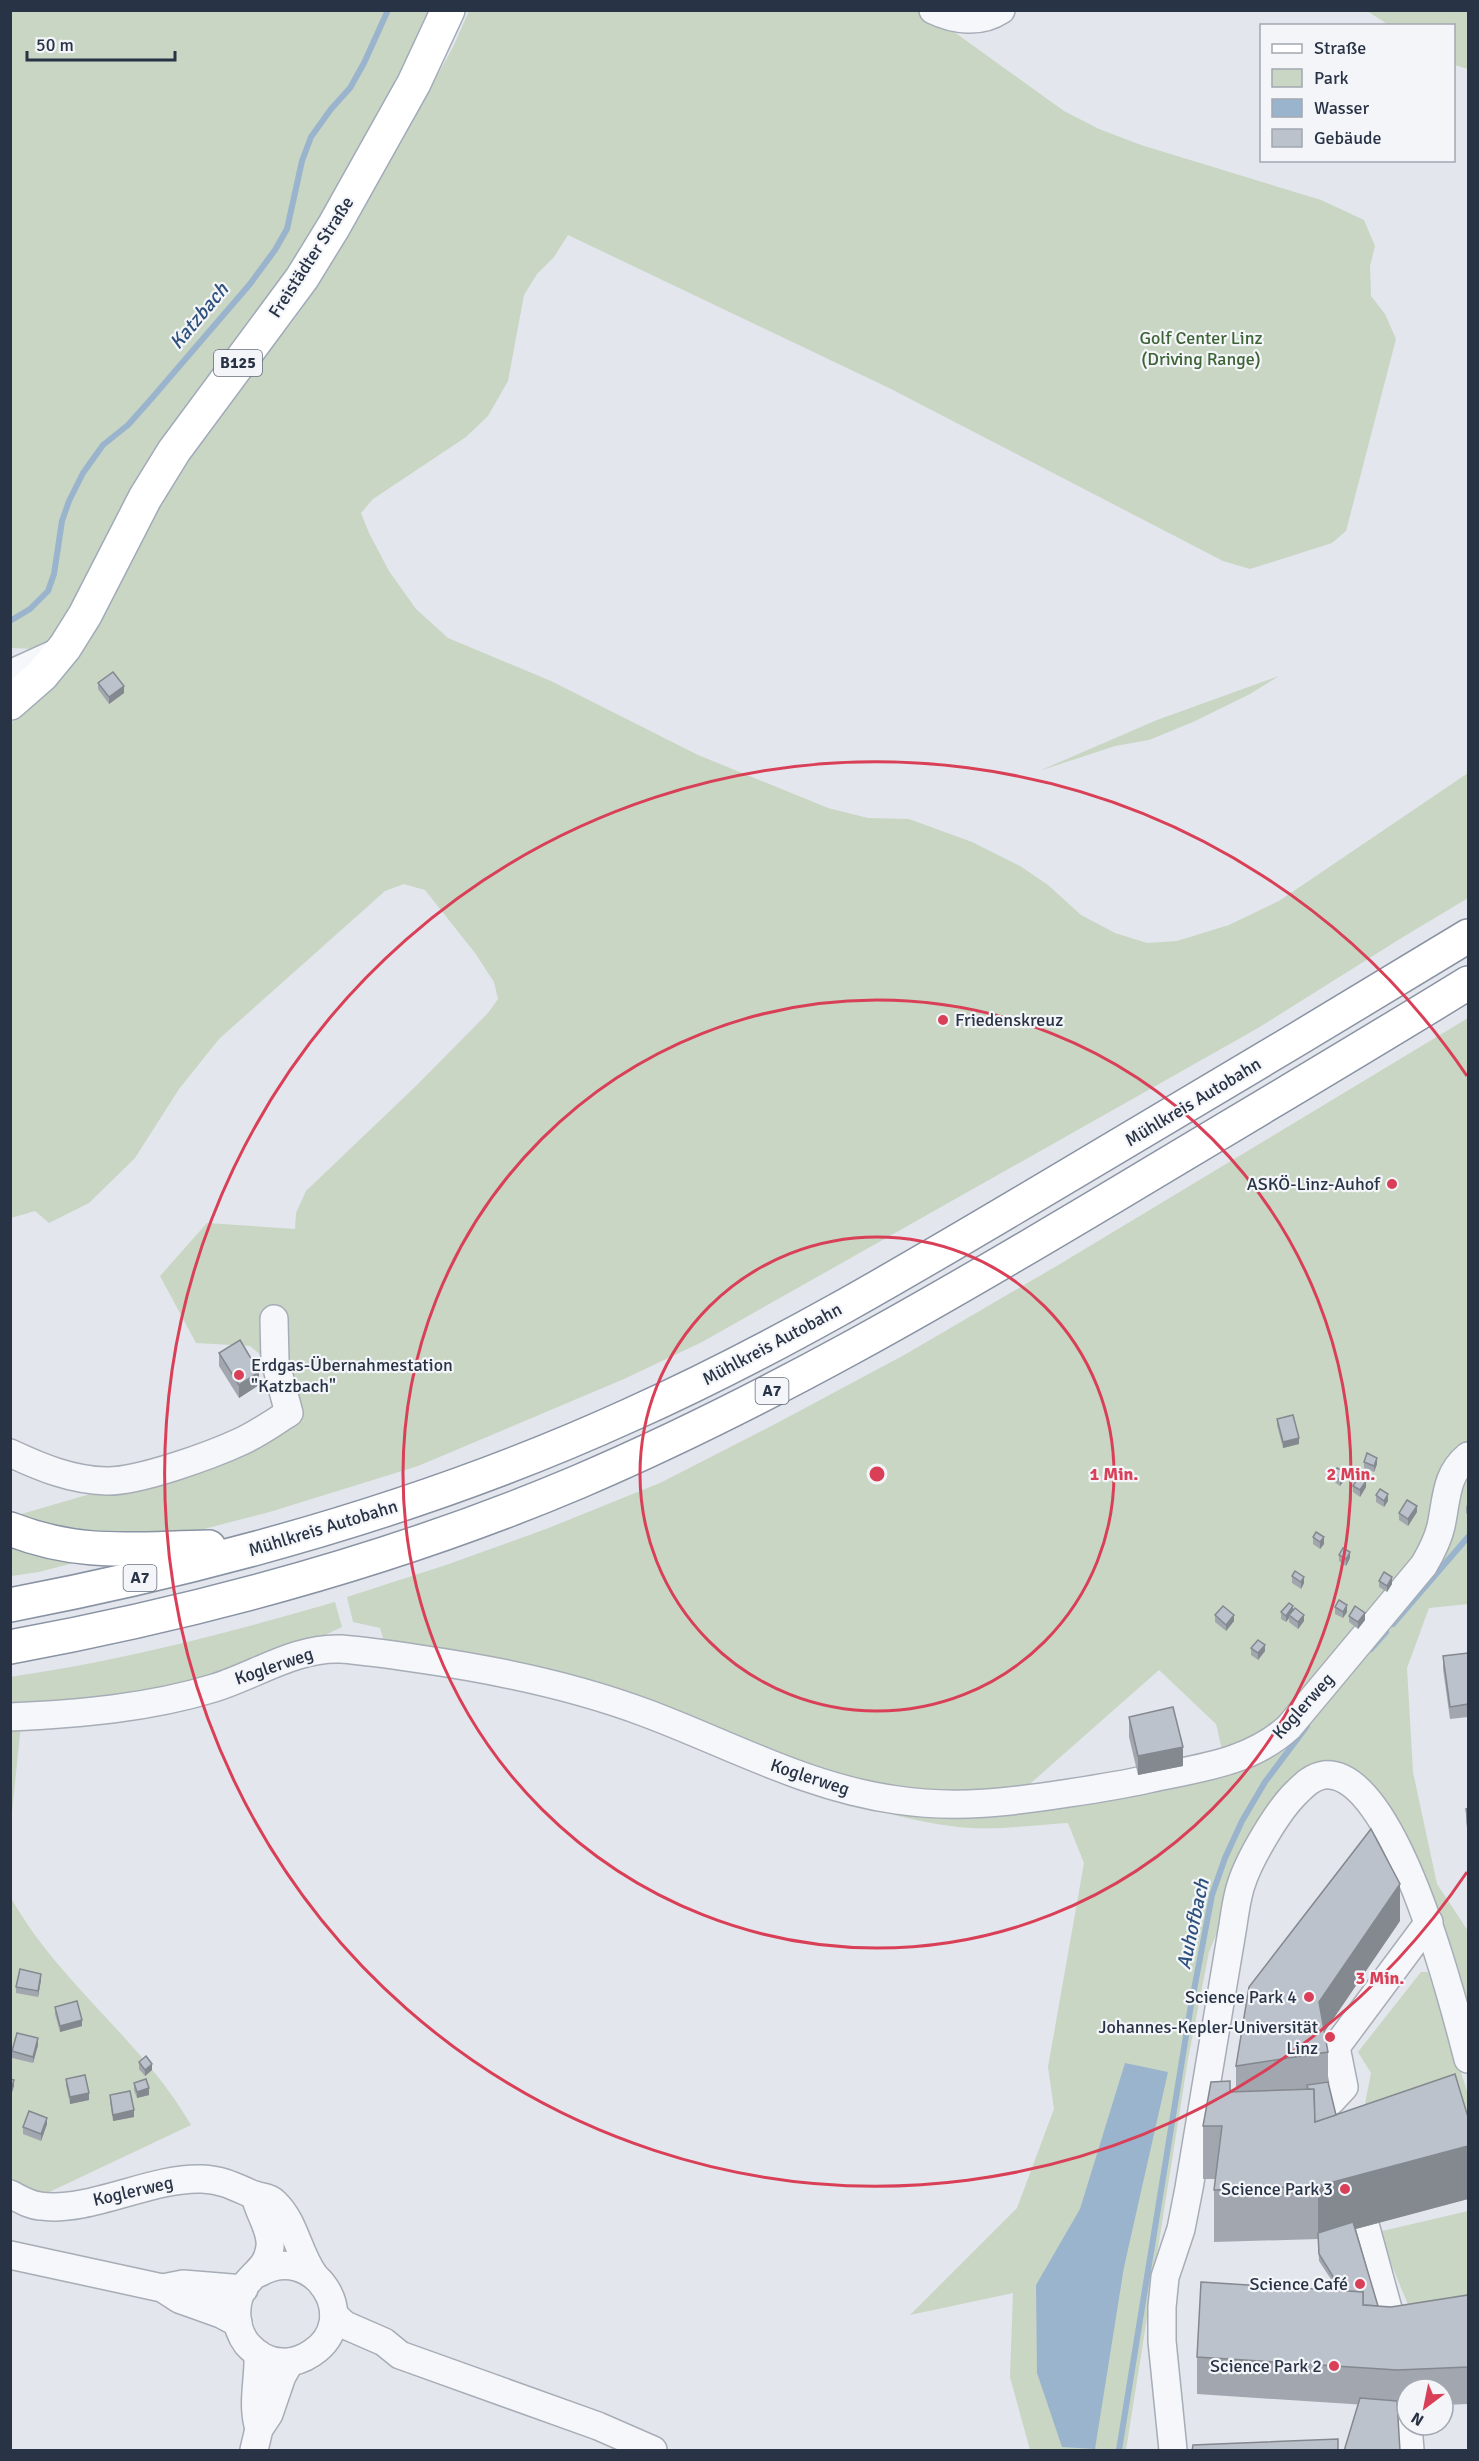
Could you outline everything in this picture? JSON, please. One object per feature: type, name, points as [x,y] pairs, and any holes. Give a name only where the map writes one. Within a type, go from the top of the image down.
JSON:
[{"type":"main road","name":"Freistädter Straße","points":[[10,703],[42,675],[65,647],[86,615],[145,498],[174,451],[302,278],[334,226],[414,83],[448,10]]},
{"type":"main road","name":"Mühlkreis Autobahn","points":[[10,1605],[103,1587],[268,1546],[361,1517],[537,1454],[633,1414],[765,1350],[881,1286],[1468,936]]},
{"type":"main road","name":"A7","points":[[10,1647],[146,1620],[237,1598],[354,1563],[514,1507],[680,1436],[785,1385],[903,1321],[1468,983]]},
{"type":"main road","points":[[10,1529],[53,1543],[110,1550],[268,1546]]},
{"type":"street","points":[[942,15],[984,17],[1000,10]]},
{"type":"street","name":"Freistädter Straße","points":[[10,674],[45,659],[65,647]]},
{"type":"street","points":[[10,1453],[60,1474],[109,1481],[159,1471],[242,1441],[289,1413],[275,1361],[274,1319]]},
{"type":"street","name":"Koglerweg","points":[[10,1717],[92,1711],[145,1704],[212,1688],[300,1655],[336,1649],[450,1663],[553,1685],[645,1712],[803,1776],[894,1800],[959,1805],[1008,1802],[1129,1784],[1228,1762],[1264,1748],[1289,1727],[1424,1565],[1432,1552],[1441,1526],[1449,1481],[1455,1470],[1468,1456]]},
{"type":"street","points":[[1173,2451],[1162,2341],[1165,2277],[1181,2229],[1190,2188],[1219,1999],[1242,1883],[1267,1832],[1292,1797],[1311,1779],[1325,1775],[1344,1779],[1369,1800],[1396,1844],[1429,1922],[1468,2059]]},
{"type":"street","points":[[1331,2101],[1344,2087],[1335,2047],[1429,1922]]},
{"type":"street","name":"Koglerweg","points":[[10,2194],[38,2206],[58,2206],[179,2181],[201,2179],[225,2182],[268,2198],[281,2210],[302,2257],[314,2275]]},
{"type":"street","points":[[162,2288],[183,2284],[251,2281],[267,2268],[283,2265],[298,2267],[314,2275],[329,2293],[334,2315],[331,2331],[323,2344],[305,2358],[290,2362],[275,2361],[258,2354],[244,2339],[238,2323],[237,2307],[251,2281],[266,2261],[270,2243],[267,2229],[258,2212],[255,2195]]},
{"type":"street","points":[[1366,2228],[1380,2272],[1396,2338]]},
{"type":"street","points":[[10,2255],[162,2288],[179,2299],[221,2314],[238,2323]]},
{"type":"street","points":[[334,2315],[340,2323],[384,2342],[399,2355],[598,2426],[653,2451]]},
{"type":"street","points":[[323,2344],[342,2346],[380,2356],[399,2355]]},
{"type":"street","points":[[256,2440],[254,2411],[258,2354]]},
{"type":"street","points":[[256,2440],[290,2362]]},
{"type":"green space","points":[[10,11],[434,11],[385,115],[56,638],[40,649],[10,648]]},
{"type":"green space","name":"Golf Center Linz (Driving Range)","points":[[469,11],[925,11],[1064,111],[1099,129],[1141,145],[1321,200],[1364,220],[1375,246],[1370,266],[1371,296],[1385,314],[1396,339],[1346,531],[1332,543],[1250,569],[1223,561],[889,388],[568,235],[554,257],[537,274],[524,295],[508,381],[488,416],[466,437],[373,499],[361,513],[389,571],[416,609],[448,638],[551,681],[698,755],[828,808],[868,818],[909,819],[972,842],[1020,866],[1048,885],[1081,915],[1115,933],[1147,943],[1177,941],[1229,925],[1279,901],[1468,773],[1468,898],[1258,1028],[702,1342],[624,1379],[418,1466],[273,1511],[39,1572],[11,1576],[11,1517],[163,1473],[299,1415],[269,1362],[250,1346],[196,1343],[160,1276],[207,1223],[295,1229],[296,1213],[306,1191],[417,1085],[488,1013],[498,999],[494,982],[475,953],[425,890],[404,884],[385,891],[219,1039],[179,1089],[135,1158],[89,1203],[49,1223],[35,1211],[11,1218],[11,723],[51,688],[81,652],[179,472],[225,406],[292,323],[319,283],[397,149],[453,47]]},
{"type":"green space","points":[[1367,11],[1468,11],[1468,69],[1455,65],[1455,24],[1387,24]]},
{"type":"green space","points":[[1279,676],[1250,694],[1193,722],[1149,740],[1115,746],[1039,771],[1157,720]]},
{"type":"green space","points":[[1468,1018],[1468,1450],[1432,1535],[1287,1721],[1224,1758],[1216,1724],[1159,1670],[1015,1797],[912,1797],[386,1648],[380,1628],[353,1622],[347,1597],[546,1529],[660,1483],[906,1354]]},
{"type":"green space","points":[[1468,1465],[1468,1604],[1429,1608],[1407,1668],[1413,1772],[1437,1884],[1468,1931],[1468,2039],[1385,1805],[1320,1767],[1223,1918],[1209,1952],[1188,2059],[1126,2450],[1030,2450],[1010,2377],[1013,2293],[910,2315],[1017,2208],[1054,2109],[1048,2067],[1084,1863],[1068,1823],[999,1828],[958,1827],[874,1810],[794,1784],[908,1808],[1220,1771],[1355,1655]]},
{"type":"green space","points":[[335,1602],[342,1627],[272,1660],[210,1683],[11,1710],[10,1677],[93,1663],[174,1645]]},
{"type":"green space","points":[[21,1724],[11,1822],[11,1725]]},
{"type":"green space","points":[[10,1896],[29,1927],[51,1956],[149,2065],[191,2125],[43,2195],[11,2182]]},
{"type":"green space","points":[[1421,1972],[1428,1972],[1468,2094],[1468,2113],[1362,2142],[1363,2114],[1371,2073],[1358,2052]]},
{"type":"green space","points":[[1468,2211],[1468,2317],[1409,2307],[1378,2232]]},
{"type":"water","points":[[1125,2063],[1168,2072],[1124,2267],[1095,2449],[1062,2447],[1037,2373],[1036,2285],[1080,2209]]},
{"type":"building","points":[[113,672],[124,686],[109,697],[98,683]]},
{"type":"building","points":[[240,1340],[259,1372],[239,1385],[219,1353]]},
{"type":"building","points":[[1293,1415],[1299,1438],[1283,1442],[1277,1419]]},
{"type":"building","points":[[1367,1453],[1377,1458],[1374,1466],[1364,1462]]},
{"type":"building","points":[[1337,1468],[1345,1472],[1340,1480],[1333,1474]]},
{"type":"building","points":[[1359,1476],[1366,1481],[1360,1490],[1353,1486]]},
{"type":"building","points":[[1380,1489],[1388,1494],[1384,1501],[1376,1495]]},
{"type":"building","points":[[1407,1500],[1417,1506],[1408,1519],[1399,1513]]},
{"type":"building","points":[[1316,1532],[1324,1537],[1320,1542],[1313,1537]]},
{"type":"building","points":[[1343,1548],[1350,1552],[1346,1559],[1339,1555]]},
{"type":"building","points":[[1295,1571],[1304,1577],[1301,1582],[1292,1576]]},
{"type":"building","points":[[1384,1572],[1392,1577],[1387,1586],[1379,1581]]},
{"type":"building","points":[[1339,1600],[1347,1605],[1343,1612],[1335,1607]]},
{"type":"building","points":[[1289,1603],[1293,1606],[1286,1616],[1281,1612]]},
{"type":"building","points":[[1223,1606],[1234,1615],[1226,1625],[1215,1615]]},
{"type":"building","points":[[1355,1606],[1365,1613],[1358,1622],[1349,1616]]},
{"type":"building","points":[[1295,1608],[1304,1615],[1298,1622],[1289,1615]]},
{"type":"building","points":[[1258,1640],[1265,1645],[1258,1653],[1251,1648]]},
{"type":"building","points":[[1468,1653],[1468,1704],[1450,1707],[1443,1656]]},
{"type":"building","points":[[1173,1707],[1183,1747],[1138,1756],[1129,1717]]},
{"type":"building","name":"Science Park 4","points":[[1371,1829],[1400,1884],[1319,2002],[1328,2052],[1236,2066],[1249,1987]]},
{"type":"building","points":[[20,1969],[41,1974],[38,1991],[16,1987]]},
{"type":"building","points":[[77,2001],[82,2020],[60,2026],[55,2007]]},
{"type":"building","points":[[17,2033],[38,2038],[33,2057],[12,2051]]},
{"type":"building","points":[[146,2056],[152,2064],[145,2070],[139,2062]]},
{"type":"building","points":[[1455,2074],[1468,2117],[1468,2146],[1318,2186],[1214,2190],[1222,2126],[1203,2126],[1211,2082],[1230,2081],[1230,2092],[1314,2089],[1315,2122]]},
{"type":"building","points":[[85,2075],[89,2093],[70,2097],[66,2079]]},
{"type":"building","points":[[10,2079],[14,2080],[10,2092]]},
{"type":"building","points":[[146,2079],[149,2088],[137,2092],[134,2083]]},
{"type":"building","points":[[1328,2082],[1336,2115],[1315,2122],[1314,2089],[1308,2089],[1307,2085]]},
{"type":"building","points":[[130,2091],[134,2110],[113,2115],[110,2095]]},
{"type":"building","points":[[29,2111],[47,2118],[41,2134],[23,2127]]},
{"type":"building","points":[[1353,2222],[1378,2306],[1363,2305],[1363,2292],[1342,2291],[1319,2254],[1318,2233]]},
{"type":"building","points":[[1201,2282],[1363,2292],[1363,2305],[1391,2307],[1468,2295],[1468,2367],[1397,2370],[1197,2357]]},
{"type":"building","points":[[1360,2398],[1395,2401],[1395,2437],[1399,2437],[1400,2451],[1344,2451]]},
{"type":"building","points":[[1338,2439],[1338,2451],[1192,2451],[1193,2445]]},
{"type":"waterway","name":"Katzbach","points":[[10,621],[30,609],[48,591],[54,574],[62,521],[83,473],[103,445],[128,425],[152,398],[250,284],[275,250],[287,229],[302,161],[311,137],[350,88],[388,10]]},
{"type":"waterway","name":"Auhofbach","points":[[1393,1624],[1468,1537]]},
{"type":"waterway","name":"Auhofbach","points":[[1371,1649],[1386,1632]]},
{"type":"waterway","name":"Auhofbach","points":[[1119,2450],[1190,2011],[1212,1895],[1225,1858],[1242,1821],[1265,1782],[1307,1726]]},
{"type":"place","name":"Friedenskreuz","points":[[943,1020]]},
{"type":"place","name":"ASKÖ-Linz-Auhof","points":[[1392,1184]]},
{"type":"place","name":"Erdgas-Übernahmestation \"Katzbach\"","points":[[239,1375]]},
{"type":"place","name":"Science Park 4","points":[[1309,1997]]},
{"type":"place","name":"Johannes-Kepler-Universität Linz","points":[[1330,2037]]},
{"type":"place","name":"Science Park 3","points":[[1345,2189]]},
{"type":"place","name":"Science Café","points":[[1360,2284]]},
{"type":"place","name":"Science Park 2","points":[[1334,2366]]}]
